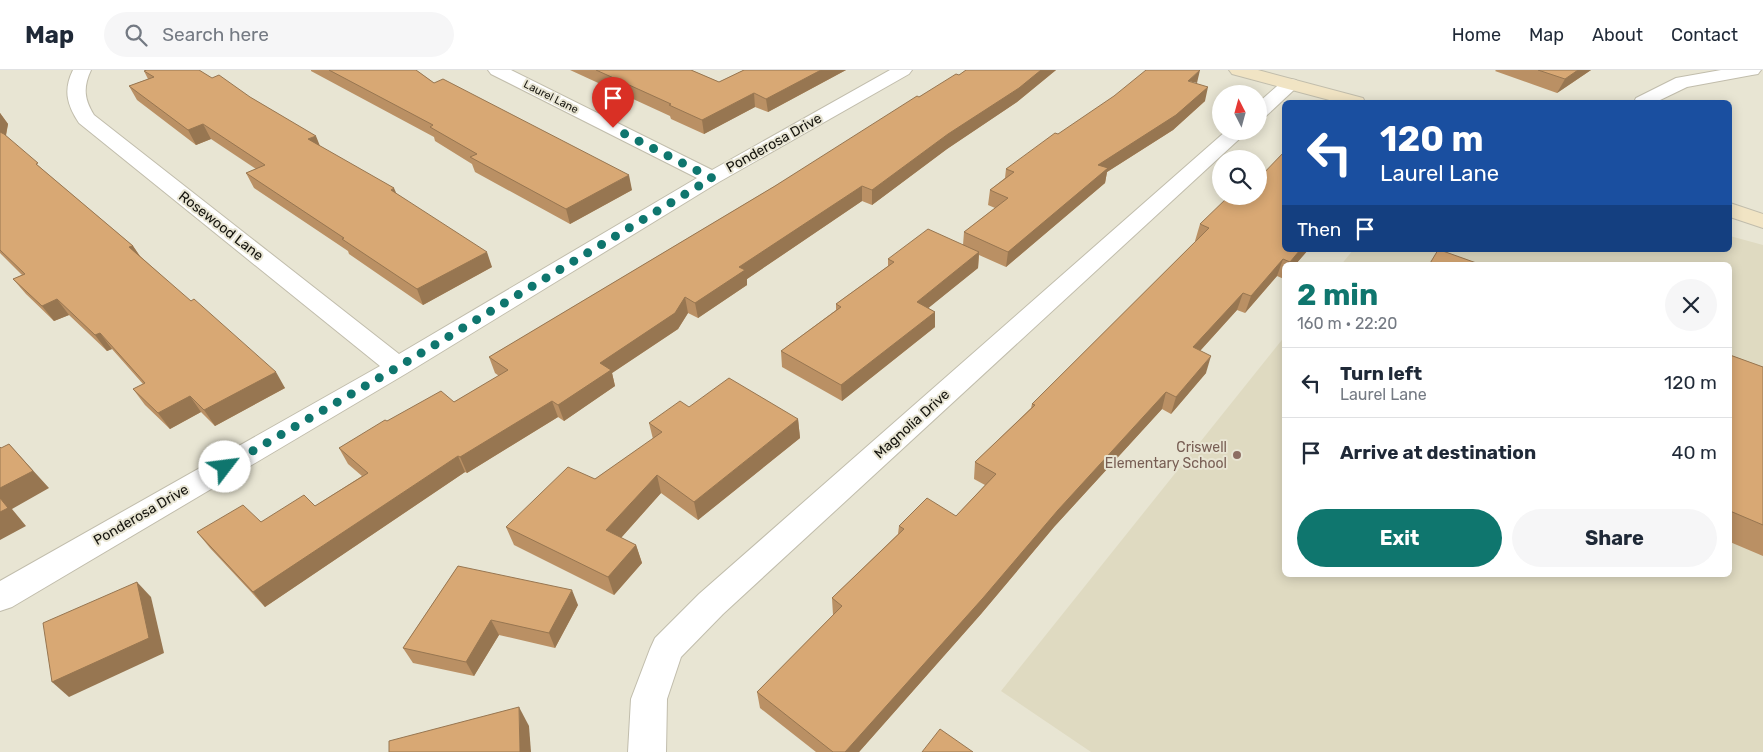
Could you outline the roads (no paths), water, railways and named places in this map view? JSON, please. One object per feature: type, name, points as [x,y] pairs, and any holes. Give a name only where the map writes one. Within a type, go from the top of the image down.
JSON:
[{"type":"main road","points":[[1238,70],[1349,100]]},
{"type":"main road","points":[[1732,211],[1763,221]]},
{"type":"street","name":"Rosewood Lane","points":[[82,70],[75,84],[78,104],[86,119],[398,367]]},
{"type":"street","name":"Laurel Lane","points":[[497,70],[712,178]]},
{"type":"street","name":"Ponderosa Drive","points":[[0,597],[398,367],[712,178],[903,70]]},
{"type":"street","points":[[1647,100],[1682,82],[1752,70]]},
{"type":"street","points":[[1268,104],[1290,84]]},
{"type":"street","name":"Magnolia Drive","points":[[647,752],[649,699],[667,649],[712,604],[1228,140]]},
{"type":"place","name":"Criswell Elementary School","points":[[1237,455]]}]
